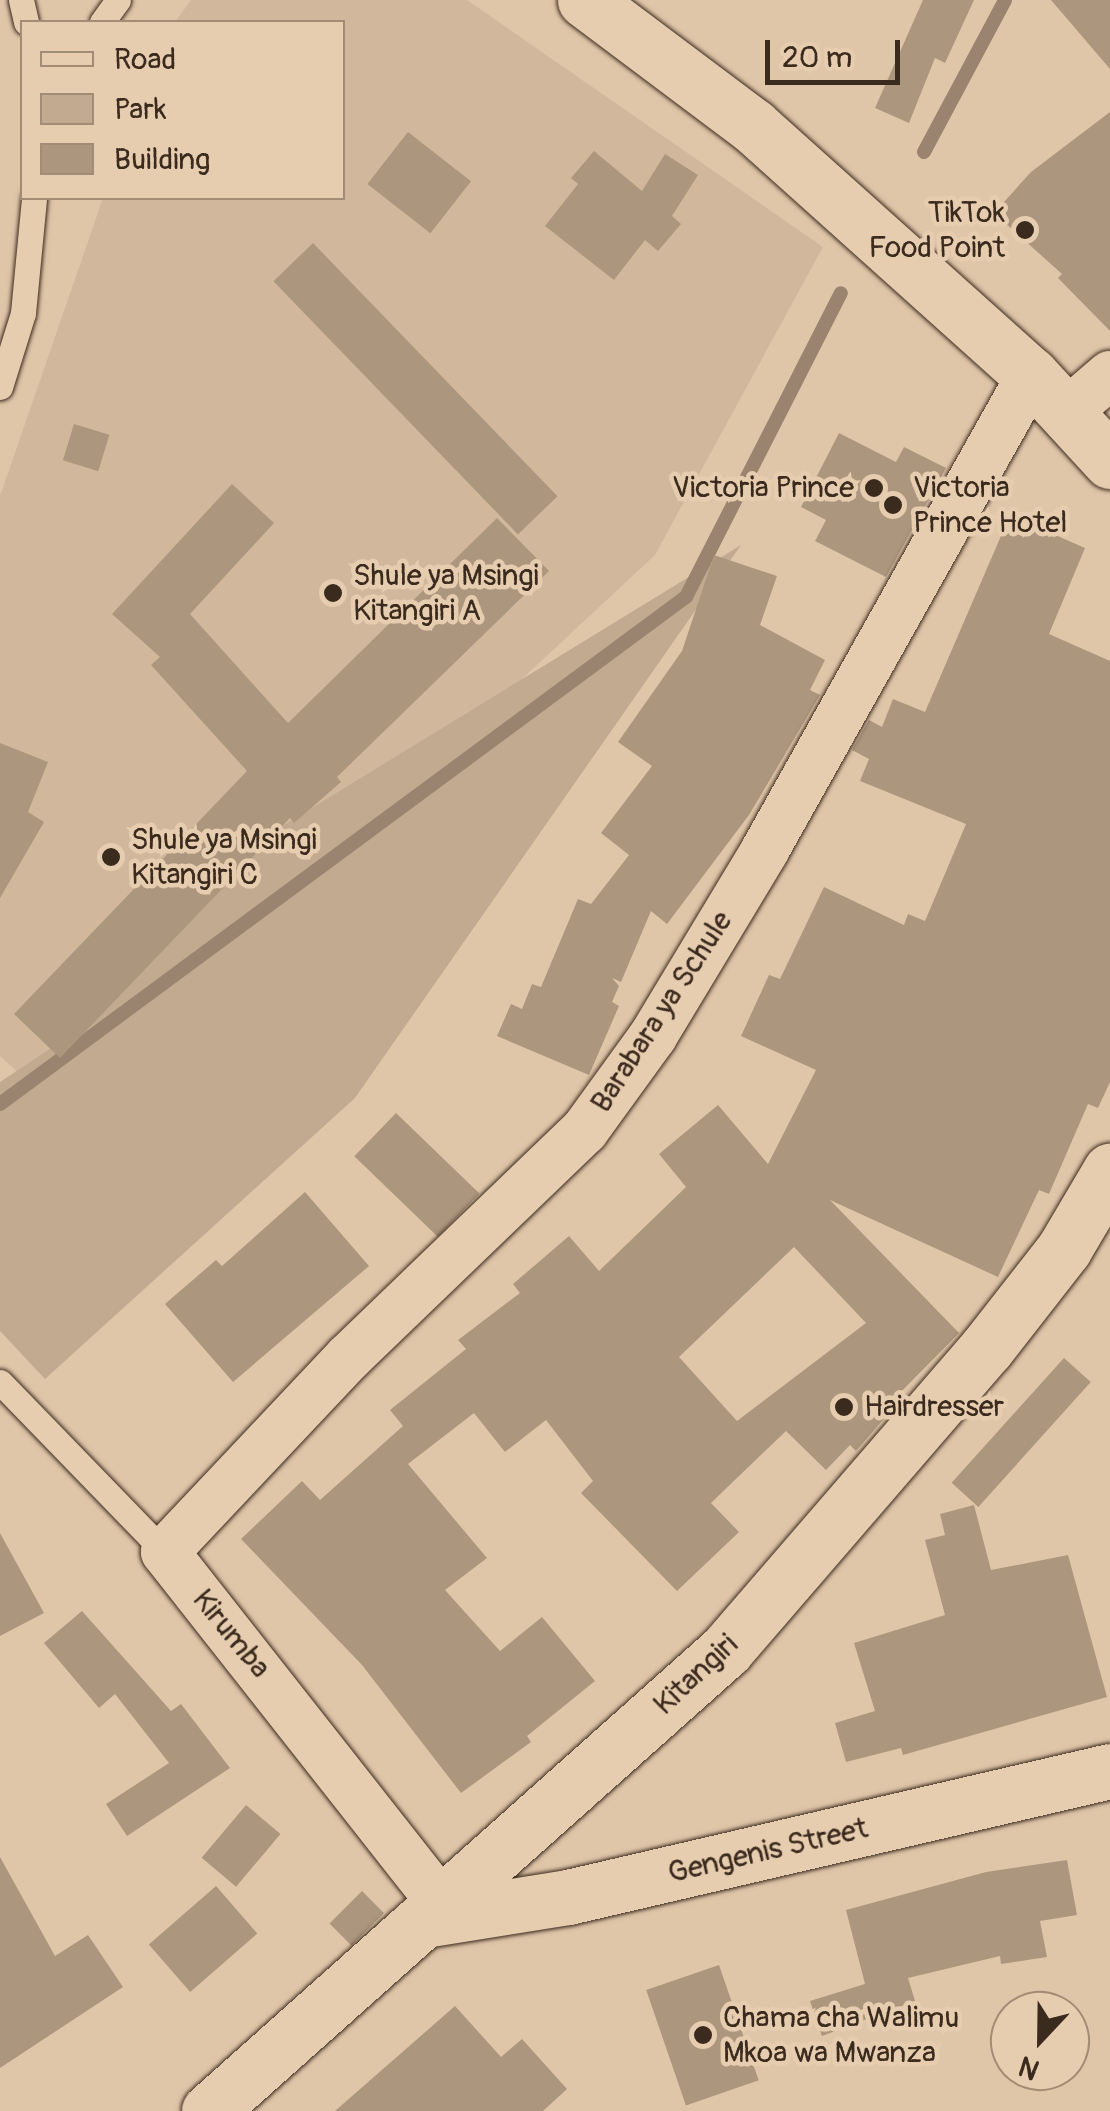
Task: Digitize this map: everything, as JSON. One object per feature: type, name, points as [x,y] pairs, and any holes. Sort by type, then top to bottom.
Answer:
[{"type":"main road","points":[[585,0],[753,126],[1049,393],[1110,461]]},
{"type":"main road","name":"Kitangiri","points":[[209,2111],[726,1650],[986,1349],[1064,1249],[1110,1171]]},
{"type":"main road","name":"Gengenis Street","points":[[433,1912],[568,1898],[1110,1771]]},
{"type":"street","name":"Barabara ya Schule","points":[[166,1552],[349,1357],[585,1130],[653,1036],[1049,393],[1110,374]]},
{"type":"street","name":"Kirumba","points":[[166,1552],[433,1912]]},
{"type":"lane","points":[[0,387],[23,313],[34,200]]},
{"type":"lane","name":"Kirumba","points":[[0,1382],[166,1552]]},
{"type":"shaded area","points":[[191,0],[467,0],[823,247],[655,555],[60,1110],[0,1056],[0,496],[102,200],[345,200],[345,20],[176,20]]},
{"type":"green space","points":[[741,545],[355,1098],[45,1379],[0,1331],[0,1082],[89,1023],[271,833]]},
{"type":"building","points":[[923,0],[974,0],[945,63],[935,58],[909,123],[875,108]]},
{"type":"building","points":[[1051,0],[1110,0],[1110,69]]},
{"type":"building","points":[[1110,112],[1110,331],[1058,278],[1062,274],[994,213],[1031,172]]},
{"type":"building","points":[[408,132],[471,181],[430,233],[367,184]]},
{"type":"building","points":[[594,151],[642,191],[665,154],[698,175],[672,216],[681,224],[658,251],[645,240],[614,280],[545,226],[578,184],[571,178]]},
{"type":"building","points":[[313,243],[558,496],[518,534],[273,281]]},
{"type":"building","points":[[74,424],[109,435],[98,471],[63,460]]},
{"type":"building","name":"Victoria Prince","points":[[839,433],[896,462],[904,447],[946,468],[886,577],[815,541],[826,520],[801,507]]},
{"type":"building","points":[[232,484],[274,523],[190,614],[288,723],[497,518],[549,571],[337,777],[341,782],[294,823],[290,818],[60,1058],[14,1014],[247,771],[151,665],[160,657],[112,614]]},
{"type":"building","points":[[1010,515],[1085,548],[1049,634],[1110,661],[1110,1082],[1098,1108],[1088,1104],[1049,1194],[1039,1190],[998,1277],[830,1200],[959,1333],[890,1403],[894,1407],[856,1451],[850,1445],[826,1470],[786,1431],[711,1503],[739,1532],[677,1591],[581,1493],[593,1481],[546,1420],[505,1452],[474,1413],[408,1464],[487,1558],[445,1590],[500,1651],[542,1617],[595,1681],[527,1736],[531,1742],[461,1793],[362,1665],[241,1539],[302,1481],[320,1500],[403,1426],[390,1410],[466,1349],[458,1340],[520,1293],[513,1284],[569,1236],[599,1271],[686,1187],[659,1154],[718,1105],[768,1164],[816,1070],[741,1036],[769,975],[780,979],[824,887],[904,925],[908,914],[925,921],[966,824],[860,781],[869,759],[852,750],[869,720],[882,727],[893,699],[925,712]],"holes":[[[794,1247],[866,1323],[737,1421],[679,1357]]]},
{"type":"building","points":[[714,555],[777,576],[760,625],[825,660],[810,690],[820,695],[749,815],[667,924],[651,911],[621,982],[612,978],[619,986],[612,1002],[619,1006],[589,1075],[497,1036],[511,1004],[522,1009],[532,984],[541,987],[578,899],[591,904],[629,855],[601,833],[652,766],[618,742],[682,651]]},
{"type":"building","points":[[0,743],[48,762],[28,812],[44,822],[0,898]]},
{"type":"building","points":[[396,1113],[479,1194],[438,1237],[354,1156]]},
{"type":"building","points":[[305,1192],[369,1266],[233,1382],[165,1304],[216,1260],[222,1266]]},
{"type":"building","points":[[1064,1358],[1091,1382],[978,1507],[952,1483]]},
{"type":"building","points":[[974,1505],[991,1570],[1068,1555],[1107,1697],[903,1755],[901,1748],[846,1762],[835,1723],[875,1711],[854,1643],[945,1615],[925,1540],[945,1535],[940,1514]]},
{"type":"building","points":[[0,1533],[44,1613],[0,1636]]},
{"type":"building","points":[[82,1611],[171,1711],[181,1704],[230,1768],[127,1836],[106,1804],[169,1763],[115,1694],[99,1708],[44,1643]]},
{"type":"building","points":[[246,1805],[280,1834],[236,1887],[202,1858]]},
{"type":"building","points":[[0,1857],[55,1956],[88,1935],[123,1987],[0,2068]]},
{"type":"building","points":[[1067,1860],[1077,1915],[1040,1921],[1047,1957],[1001,1964],[1000,1956],[908,1978],[915,2001],[822,2036],[810,2001],[865,1984],[846,1910],[986,1872]]},
{"type":"building","points":[[216,1886],[257,1934],[190,1992],[149,1944]]},
{"type":"building","points":[[362,1891],[384,1913],[351,1945],[329,1924]]},
{"type":"building","name":"Chama cha Walimu Mkoa wa Mwanza","points":[[719,1965],[759,2080],[686,2105],[646,1990]]},
{"type":"building","points":[[455,2006],[501,2057],[522,2039],[567,2089],[543,2111],[335,2111]]},
{"type":"waterway","points":[[924,152],[1005,0]]},
{"type":"waterway","points":[[0,1104],[686,597],[841,293]]},
{"type":"place","name":"TikTok Food Point","points":[[1025,230]]},
{"type":"place","name":"Victoria Prince","points":[[874,488]]},
{"type":"place","name":"Victoria Prince Hotel","points":[[893,505]]},
{"type":"place","name":"Shule ya Msingi Kitangiri A","points":[[333,593]]},
{"type":"place","name":"Shule ya Msingi Kitangiri C","points":[[111,857]]},
{"type":"place","name":"Hairdresser","points":[[844,1407]]},
{"type":"place","name":"Chama cha Walimu Mkoa wa Mwanza","points":[[703,2035]]}]
